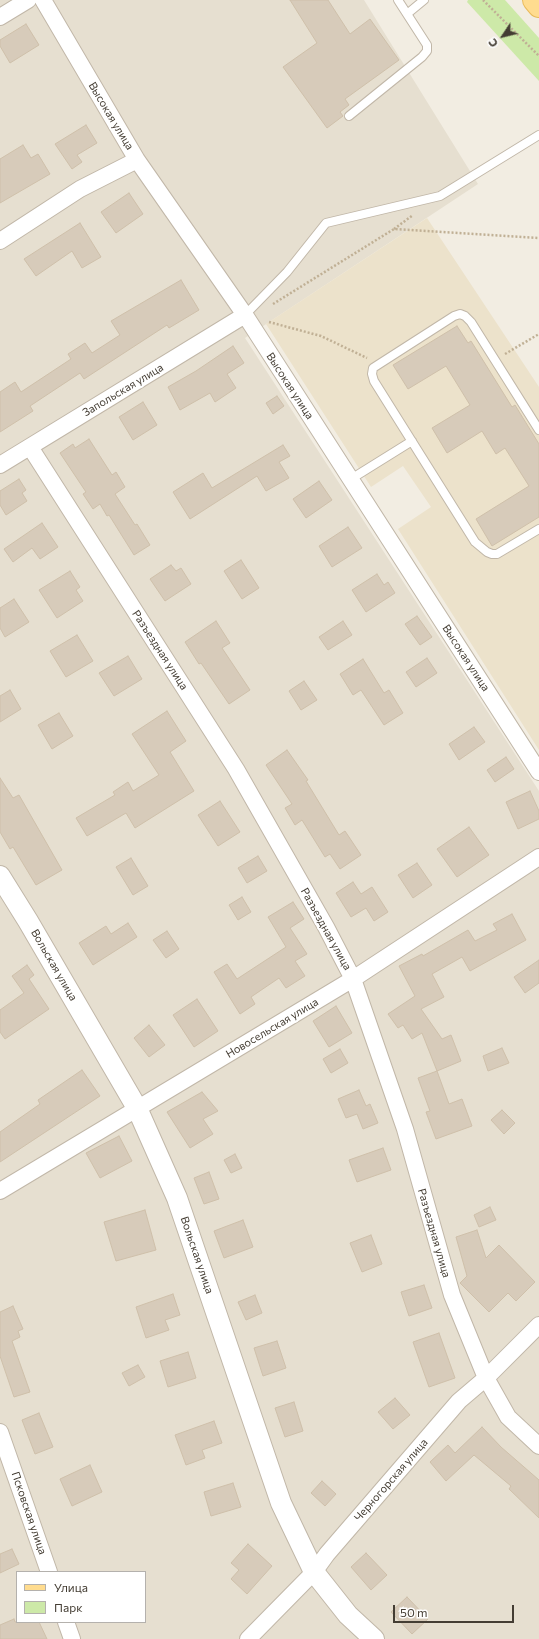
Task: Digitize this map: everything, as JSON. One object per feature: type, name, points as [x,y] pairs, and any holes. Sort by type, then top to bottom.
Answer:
[{"type":"main road","points":[[534,0],[539,6]]},
{"type":"street","points":[[0,17],[28,0]]},
{"type":"street","name":"Высокая улица","points":[[43,0],[137,160],[245,315],[539,772]]},
{"type":"street","points":[[0,241],[80,189],[137,160]]},
{"type":"street","name":"Запольская улица","points":[[0,465],[245,315]]},
{"type":"street","name":"Разъездная улица","points":[[30,447],[236,769],[326,927],[353,979],[405,1129],[452,1295],[486,1378],[508,1417],[539,1446]]},
{"type":"street","name":"Новосельская улица","points":[[0,1191],[353,979],[539,857]]},
{"type":"street","name":"Вольская улица","points":[[0,876],[28,921],[137,1108],[177,1198],[281,1503],[314,1572],[348,1615],[374,1639]]},
{"type":"street","name":"Черногорская улица","points":[[248,1639],[314,1572],[327,1554],[458,1401],[486,1378],[539,1326]]},
{"type":"street","name":"Псковская улица","points":[[0,1432],[49,1571]]},
{"type":"street","points":[[66,1623],[72,1639]]},
{"type":"lane","points":[[348,116],[427,51],[427,45],[424,38],[398,0]]},
{"type":"lane","points":[[407,14],[424,0]]},
{"type":"lane","points":[[245,315],[287,272],[326,223],[440,196],[539,135]]},
{"type":"lane","points":[[539,430],[471,322],[465,316],[460,314],[454,316],[374,368],[372,374],[374,381],[475,542],[487,552],[492,554],[502,552],[539,528]]},
{"type":"lane","points":[[351,479],[412,441]]},
{"type":"path","points":[[483,0],[539,56]]},
{"type":"path","points":[[245,315],[276,304],[394,229],[539,238]]},
{"type":"path","points":[[245,315],[321,336],[378,364]]},
{"type":"path","points":[[495,359],[539,334]]},
{"type":"shaded area","points":[[0,0],[364,0],[478,184],[245,338],[539,791],[539,1639],[0,1639]]},
{"type":"shaded area","points":[[427,218],[539,387],[539,750],[398,529],[431,507],[403,466],[371,487],[266,324]]},
{"type":"green space","points":[[468,0],[505,0],[539,38],[539,81],[467,2]]},
{"type":"building","points":[[290,0],[328,0],[350,34],[370,19],[399,60],[345,99],[349,105],[340,112],[343,116],[327,128],[283,67],[317,43]]},
{"type":"building","points":[[26,24],[39,45],[10,63],[0,46],[0,40]]},
{"type":"building","points":[[86,125],[97,143],[77,155],[82,162],[72,169],[55,144]]},
{"type":"building","points":[[23,145],[31,158],[38,154],[50,174],[0,203],[0,159]]},
{"type":"building","points":[[129,193],[143,214],[116,233],[101,212]]},
{"type":"building","points":[[80,223],[101,257],[82,268],[72,251],[36,276],[24,259]]},
{"type":"building","points":[[181,280],[199,310],[169,328],[167,325],[84,379],[80,373],[30,406],[33,411],[0,432],[0,392],[15,382],[21,392],[71,359],[68,354],[85,343],[92,353],[120,335],[111,321]]},
{"type":"building","points":[[457,326],[468,343],[471,341],[512,407],[515,405],[539,444],[539,517],[492,546],[476,519],[529,486],[505,448],[496,454],[482,431],[447,453],[432,428],[470,405],[446,366],[408,389],[393,365]]},
{"type":"building","points":[[233,346],[244,363],[227,374],[236,388],[215,402],[210,393],[180,410],[168,387],[196,371]]},
{"type":"building","points":[[277,396],[284,406],[273,414],[266,403]]},
{"type":"building","points":[[143,402],[157,425],[133,440],[119,417]]},
{"type":"building","points":[[89,439],[112,475],[116,472],[125,487],[115,494],[150,545],[134,555],[109,515],[107,516],[100,504],[93,509],[83,494],[86,492],[60,453],[73,444],[75,448]]},
{"type":"building","points":[[283,445],[290,456],[279,462],[289,478],[266,491],[257,476],[190,519],[173,492],[203,473],[212,488]]},
{"type":"building","points":[[19,479],[26,490],[22,493],[27,501],[6,515],[0,505],[0,491]]},
{"type":"building","points":[[319,481],[332,500],[306,518],[293,499]]},
{"type":"building","points":[[42,523],[58,547],[40,559],[32,548],[13,562],[4,549]]},
{"type":"building","points":[[348,527],[362,548],[332,567],[319,546]]},
{"type":"building","points":[[241,560],[259,588],[242,599],[224,571]]},
{"type":"building","points":[[171,565],[176,571],[181,568],[191,584],[165,601],[150,579]]},
{"type":"building","points":[[70,571],[80,587],[76,590],[83,601],[57,618],[39,590]]},
{"type":"building","points":[[377,574],[384,585],[388,582],[395,593],[366,612],[352,590]]},
{"type":"building","points":[[14,599],[29,622],[5,637],[0,628],[0,608]]},
{"type":"building","points":[[417,616],[432,637],[420,645],[405,624]]},
{"type":"building","points":[[216,621],[230,643],[222,648],[250,690],[229,704],[201,663],[199,664],[185,642]]},
{"type":"building","points":[[343,621],[352,635],[328,650],[319,637]]},
{"type":"building","points":[[77,635],[93,661],[66,677],[50,651]]},
{"type":"building","points":[[128,656],[142,679],[114,696],[99,673]]},
{"type":"building","points":[[427,658],[437,673],[416,687],[406,672]]},
{"type":"building","points":[[363,659],[384,693],[389,690],[403,713],[384,725],[361,690],[353,695],[340,674]]},
{"type":"building","points":[[304,681],[317,700],[301,710],[289,691]]},
{"type":"building","points":[[10,690],[21,709],[0,722],[0,696]]},
{"type":"building","points":[[167,711],[186,741],[170,752],[194,791],[135,828],[126,813],[87,836],[76,818],[115,795],[113,792],[128,782],[133,791],[159,775],[132,734]]},
{"type":"building","points":[[59,713],[73,736],[52,749],[38,725]]},
{"type":"building","points":[[474,727],[485,742],[459,760],[449,744]]},
{"type":"building","points":[[287,750],[308,780],[306,781],[339,835],[345,831],[361,855],[340,869],[330,854],[325,857],[302,820],[295,825],[285,808],[292,804],[266,765]]},
{"type":"building","points":[[506,757],[514,769],[495,782],[487,770]]},
{"type":"building","points":[[0,778],[13,798],[19,795],[62,870],[36,885],[13,847],[10,849],[0,832]]},
{"type":"building","points":[[530,791],[539,811],[539,819],[518,829],[506,802]]},
{"type":"building","points":[[220,801],[240,832],[218,846],[198,815]]},
{"type":"building","points":[[469,827],[489,855],[457,877],[437,849]]},
{"type":"building","points":[[258,856],[267,871],[247,883],[238,868]]},
{"type":"building","points":[[131,858],[148,886],[133,895],[116,867]]},
{"type":"building","points":[[417,863],[432,885],[413,898],[398,875]]},
{"type":"building","points":[[353,882],[361,894],[372,887],[388,912],[374,921],[366,908],[351,917],[336,893]]},
{"type":"building","points":[[242,897],[251,912],[238,920],[229,905]]},
{"type":"building","points":[[293,902],[304,919],[290,928],[307,954],[295,961],[305,976],[286,988],[279,978],[251,997],[255,1004],[240,1014],[214,972],[227,964],[237,979],[286,947],[268,917]]},
{"type":"building","points":[[512,914],[526,940],[470,971],[462,957],[432,974],[444,997],[421,1009],[442,1039],[451,1035],[461,1061],[437,1071],[422,1033],[412,1039],[403,1025],[398,1028],[388,1014],[415,996],[399,966],[422,954],[423,956],[468,930],[475,941],[497,930],[493,924]]},
{"type":"building","points":[[128,923],[137,937],[93,965],[79,943],[106,926],[111,934]]},
{"type":"building","points":[[167,931],[179,949],[166,958],[153,940]]},
{"type":"building","points":[[539,960],[539,983],[525,993],[514,977]]},
{"type":"building","points":[[27,965],[34,975],[29,979],[49,1009],[5,1039],[0,1032],[0,1010],[24,993],[12,976]]},
{"type":"building","points":[[197,999],[218,1031],[194,1047],[173,1015]]},
{"type":"building","points":[[336,1006],[352,1033],[329,1047],[313,1021]]},
{"type":"building","points":[[149,1025],[165,1045],[149,1057],[134,1038]]},
{"type":"building","points":[[502,1048],[509,1063],[488,1071],[483,1056]]},
{"type":"building","points":[[340,1049],[348,1063],[331,1073],[323,1059]]},
{"type":"building","points":[[82,1070],[100,1096],[0,1162],[0,1132],[40,1104],[38,1100]]},
{"type":"building","points":[[437,1071],[449,1104],[462,1099],[472,1126],[436,1139],[426,1112],[430,1111],[418,1078]]},
{"type":"building","points":[[359,1090],[366,1106],[370,1104],[378,1123],[363,1129],[357,1114],[346,1118],[338,1099]]},
{"type":"building","points":[[202,1092],[218,1111],[203,1119],[213,1134],[190,1148],[167,1112]]},
{"type":"building","points":[[502,1110],[515,1123],[504,1134],[491,1120]]},
{"type":"building","points":[[119,1136],[132,1161],[100,1178],[86,1153]]},
{"type":"building","points":[[383,1148],[391,1170],[357,1182],[349,1160]]},
{"type":"building","points":[[235,1154],[242,1168],[231,1173],[224,1160]]},
{"type":"building","points":[[209,1172],[219,1199],[204,1204],[194,1178]]},
{"type":"building","points":[[490,1207],[496,1220],[479,1227],[474,1215]]},
{"type":"building","points":[[145,1210],[156,1250],[116,1261],[104,1222]]},
{"type":"building","points":[[243,1220],[253,1247],[224,1258],[214,1231]]},
{"type":"building","points":[[477,1230],[486,1258],[499,1245],[535,1282],[516,1301],[508,1293],[489,1312],[460,1283],[467,1276],[456,1237]]},
{"type":"building","points":[[371,1235],[382,1264],[362,1272],[350,1243]]},
{"type":"building","points":[[424,1285],[432,1308],[409,1316],[401,1292]]},
{"type":"building","points":[[173,1294],[180,1315],[165,1320],[169,1330],[146,1338],[136,1307]]},
{"type":"building","points":[[255,1295],[262,1313],[246,1320],[238,1302]]},
{"type":"building","points":[[13,1306],[23,1329],[18,1331],[20,1337],[12,1341],[30,1392],[14,1397],[0,1356],[0,1312]]},
{"type":"building","points":[[439,1333],[455,1378],[429,1387],[413,1342]]},
{"type":"building","points":[[277,1341],[286,1368],[263,1376],[254,1348]]},
{"type":"building","points":[[188,1352],[196,1378],[168,1387],[160,1361]]},
{"type":"building","points":[[138,1365],[145,1377],[129,1386],[122,1373]]},
{"type":"building","points":[[395,1398],[410,1415],[393,1429],[378,1412]]},
{"type":"building","points":[[294,1402],[303,1431],[285,1437],[275,1408]]},
{"type":"building","points":[[39,1413],[53,1447],[35,1454],[22,1420]]},
{"type":"building","points":[[214,1421],[222,1443],[202,1450],[205,1458],[186,1465],[175,1435]]},
{"type":"building","points":[[482,1427],[501,1447],[539,1480],[539,1518],[509,1489],[511,1486],[474,1455],[446,1481],[430,1462],[448,1445],[455,1453]]},
{"type":"building","points":[[90,1465],[102,1492],[72,1506],[60,1479]]},
{"type":"building","points":[[322,1481],[336,1494],[325,1506],[311,1493]]},
{"type":"building","points":[[233,1483],[241,1507],[211,1516],[204,1492]]},
{"type":"building","points":[[248,1544],[272,1566],[247,1594],[231,1579],[239,1570],[231,1563]]},
{"type":"building","points":[[12,1549],[19,1564],[0,1573],[0,1554]]},
{"type":"building","points":[[366,1553],[387,1575],[371,1590],[351,1567]]},
{"type":"building","points":[[407,1597],[428,1619],[412,1634],[391,1612]]},
{"type":"building","points":[[14,1619],[16,1623],[39,1623],[47,1639],[0,1639],[0,1625]]}]
